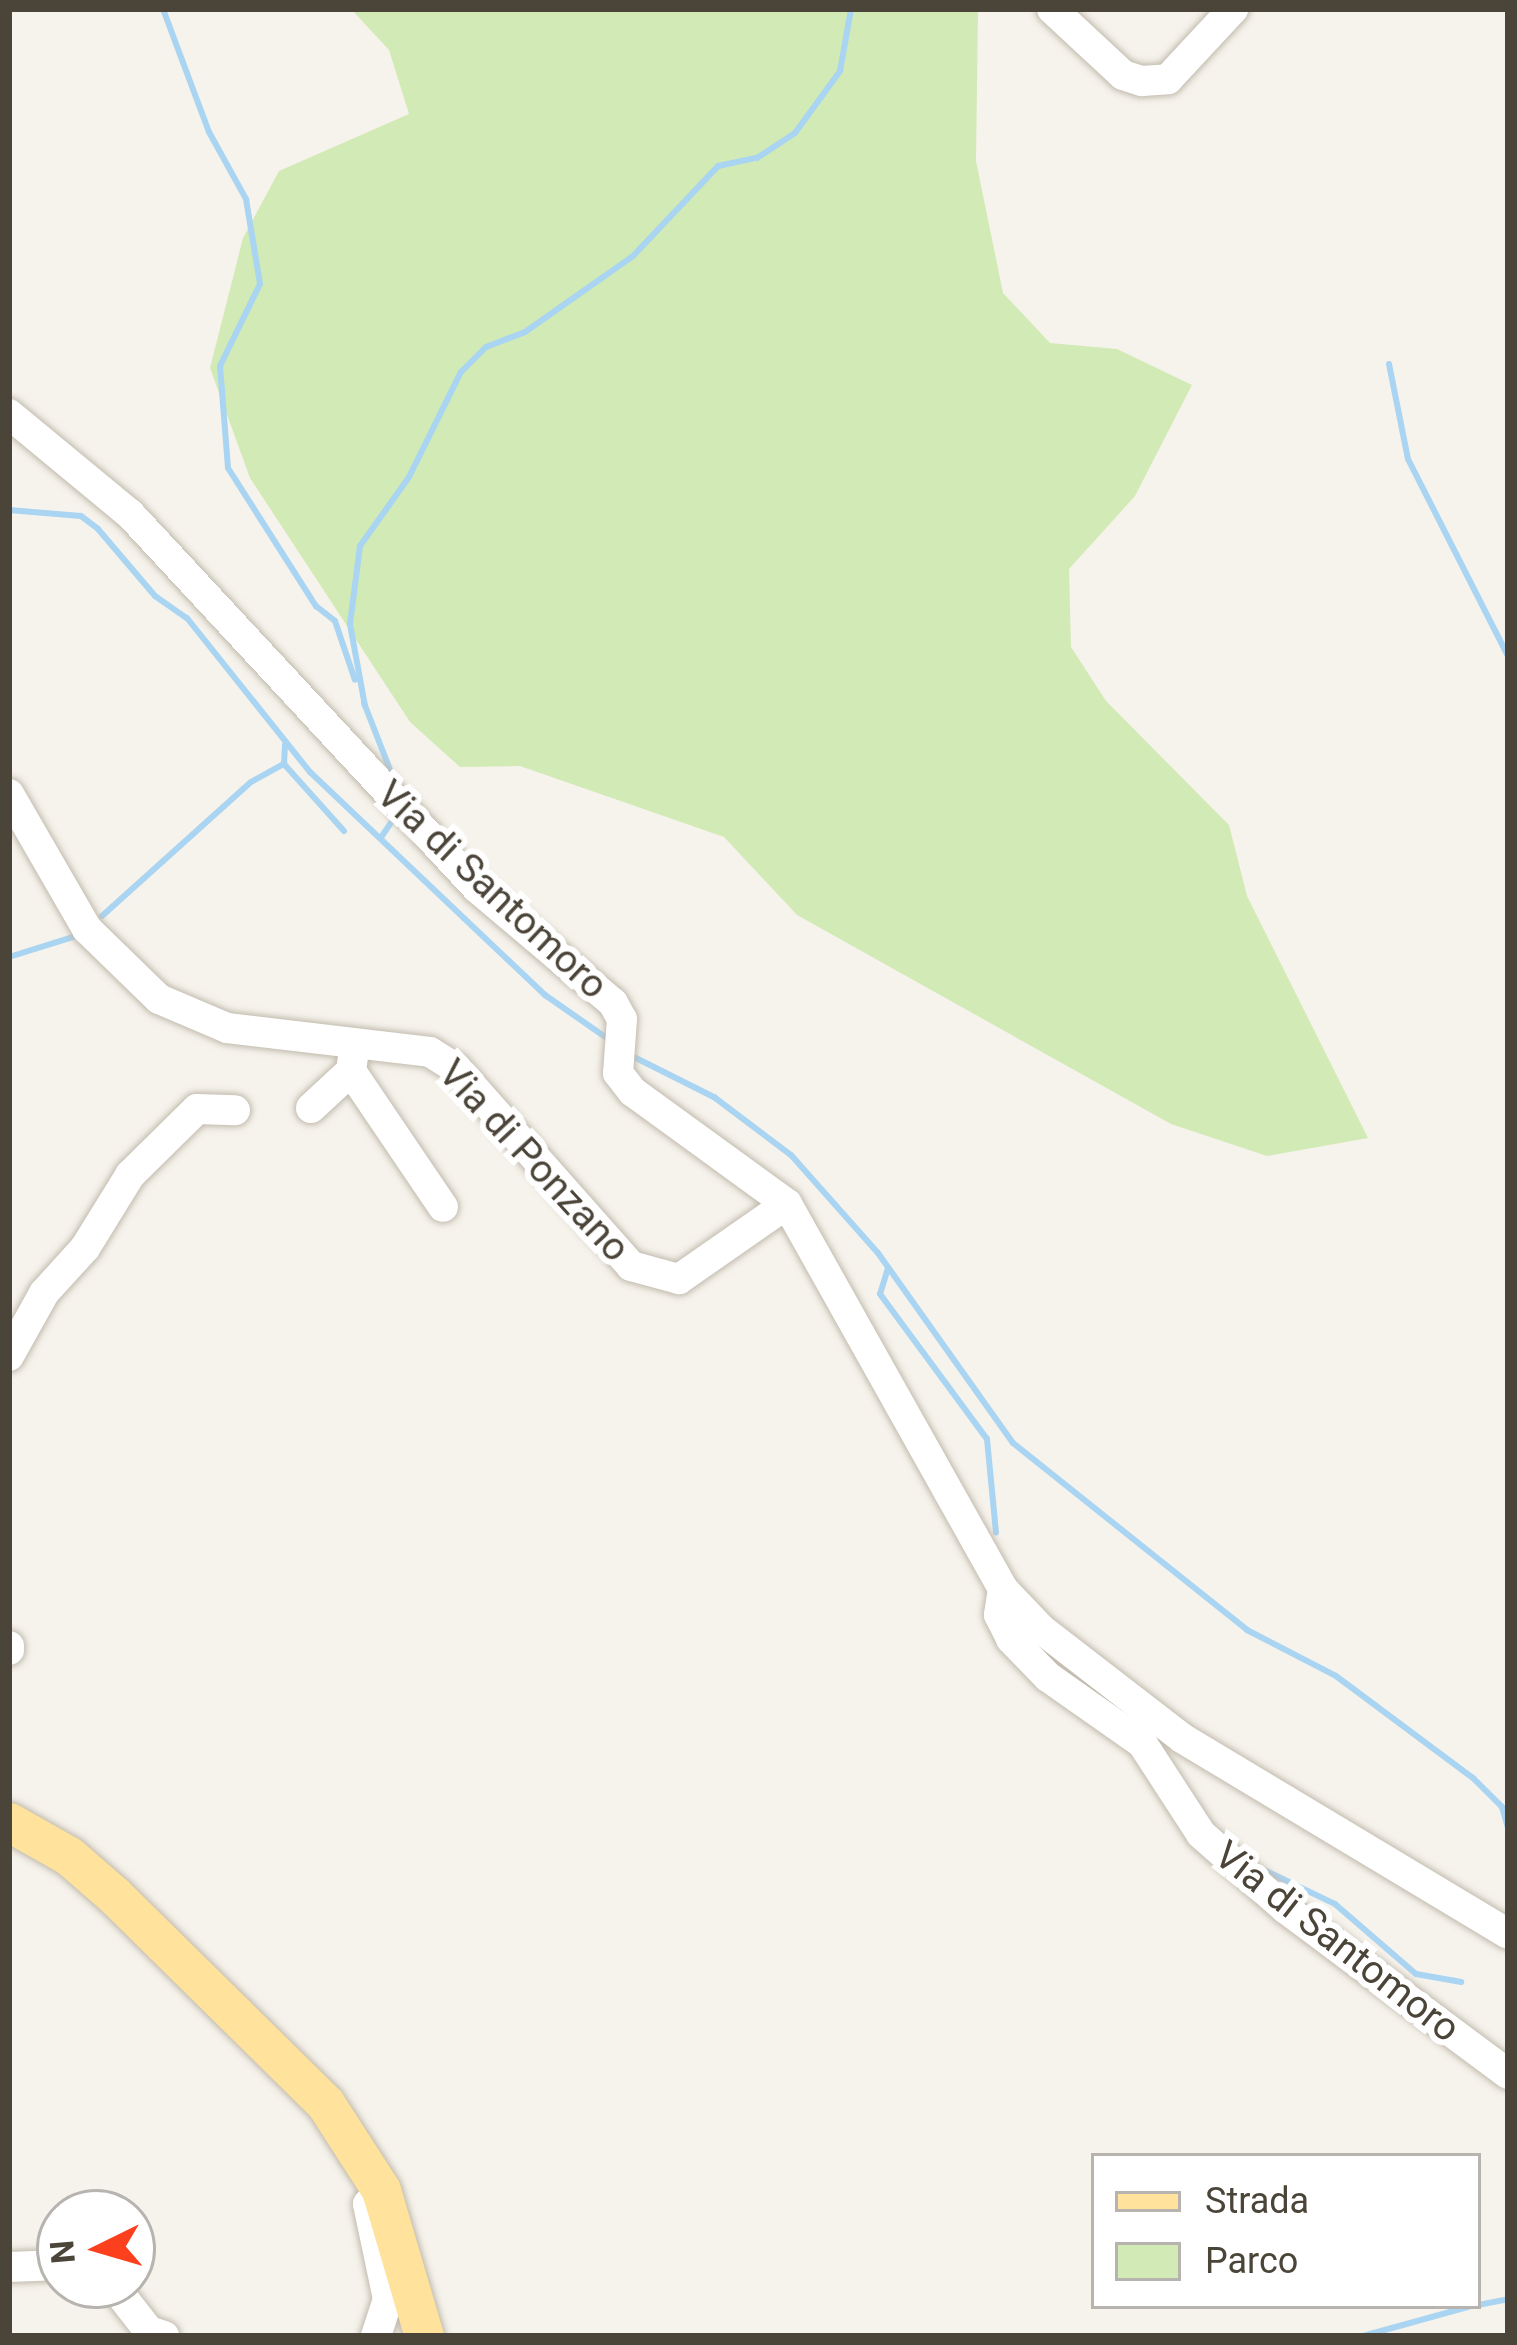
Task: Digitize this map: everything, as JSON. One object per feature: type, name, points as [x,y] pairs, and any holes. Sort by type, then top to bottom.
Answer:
[{"type":"main road","points":[[9,1822],[69,1856],[115,1896],[325,2103],[381,2190],[424,2336]]},
{"type":"street","points":[[1052,9],[1123,75],[1142,80],[1168,79],[1233,9]]},
{"type":"street","name":"Via di Santomoro","points":[[9,414],[130,514],[465,876],[613,1003],[622,1025],[617,1061],[633,1092],[788,1204],[1003,1589],[1041,1629],[1182,1738],[1508,1934]]},
{"type":"street","name":"Via di Ponzano","points":[[9,794],[87,928],[159,999],[227,1028],[353,1058],[430,1052],[456,1068],[571,1190],[602,1242],[651,1275],[679,1280],[788,1204]]},
{"type":"street","points":[[311,1108],[353,1058],[442,1207]]},
{"type":"street","points":[[9,1357],[44,1293],[86,1248],[130,1175],[197,1109],[235,1109]]},
{"type":"street","name":"Via di Santomoro","points":[[1003,1589],[999,1615],[1011,1639],[1048,1677],[1142,1743],[1201,1834],[1286,1909],[1508,2074]]},
{"type":"street","points":[[376,2336],[388,2299],[368,2204],[381,2190]]},
{"type":"street","points":[[132,2309],[149,2331],[164,2336]]},
{"type":"green space","points":[[351,9],[978,9],[976,161],[1003,293],[1050,343],[1117,349],[1192,385],[1135,496],[1069,569],[1071,647],[1106,701],[1229,825],[1247,896],[1368,1138],[1267,1156],[1171,1124],[797,915],[724,837],[520,766],[460,767],[410,722],[250,478],[210,368],[243,238],[279,171],[409,114],[389,50]]},
{"type":"waterway","points":[[163,9],[209,132],[246,199],[260,284],[220,366],[228,468],[316,606],[335,621],[355,680]]},
{"type":"waterway","points":[[365,706],[350,624],[360,546],[409,477],[461,372],[486,347],[525,332],[633,256],[718,166],[757,158],[795,133],[840,71],[851,9]]},
{"type":"waterway","points":[[1389,364],[1408,459],[1508,656]]},
{"type":"waterway","points":[[9,510],[81,516],[98,529],[155,596],[187,618],[310,772],[545,995],[611,1041]]},
{"type":"waterway","points":[[364,703],[394,780]]},
{"type":"waterway","points":[[285,745],[284,764],[344,831]]},
{"type":"waterway","points":[[102,916],[251,782],[284,764]]},
{"type":"waterway","points":[[382,836],[397,814]]},
{"type":"waterway","points":[[9,957],[76,936]]},
{"type":"waterway","points":[[632,1056],[714,1097],[791,1155],[878,1253],[1013,1443],[1247,1630],[1336,1676],[1473,1778],[1502,1807],[1508,1828]]},
{"type":"waterway","points":[[888,1268],[880,1294],[987,1439],[996,1533]]},
{"type":"waterway","points":[[1264,1870],[1335,1904],[1416,1974],[1461,1982]]},
{"type":"waterway","points":[[1481,2304],[1508,2299]]},
{"type":"waterway","points":[[1363,2336],[1460,2309]]}]
